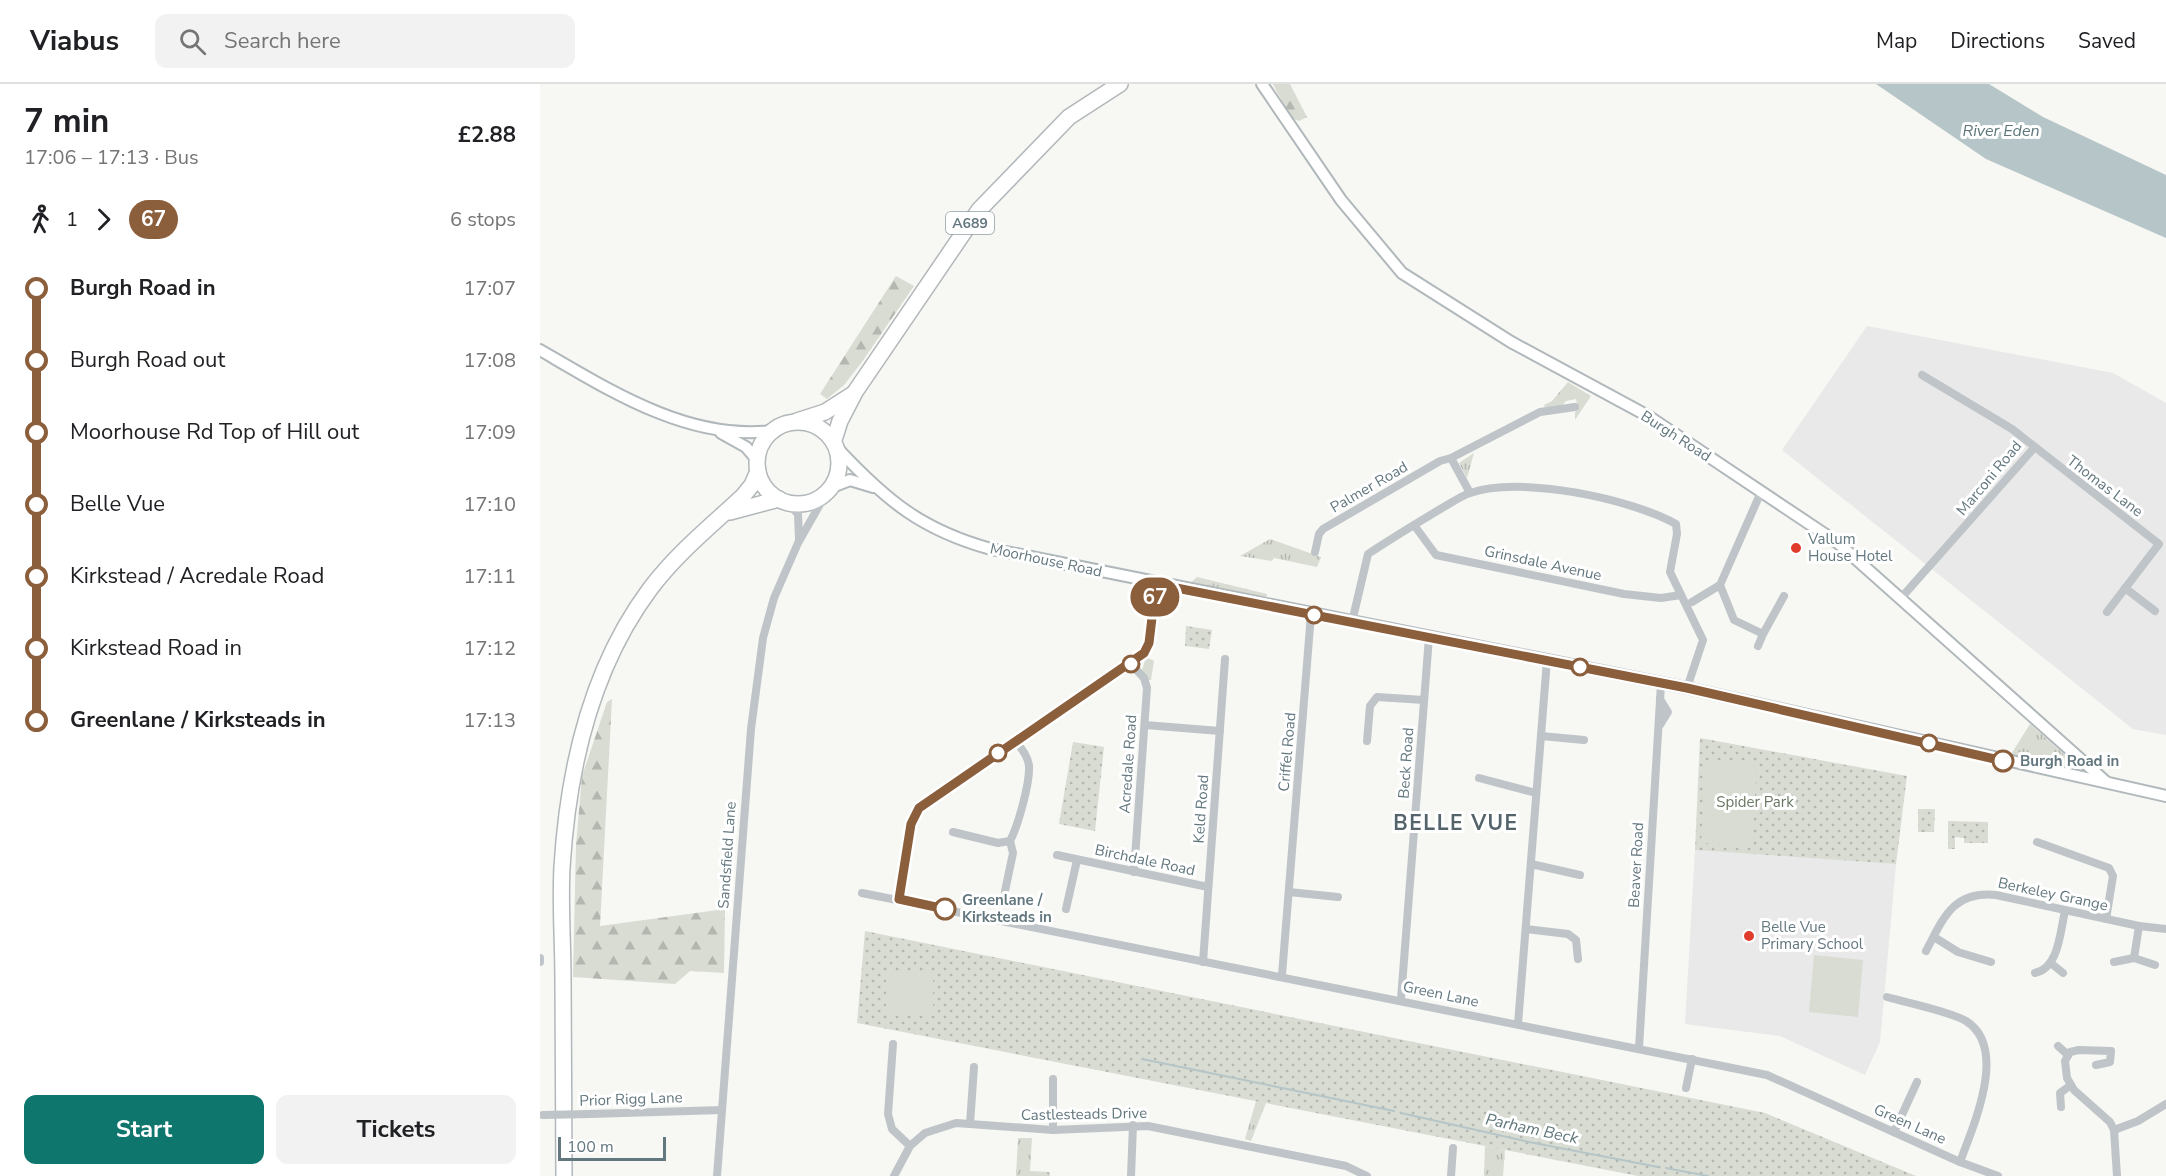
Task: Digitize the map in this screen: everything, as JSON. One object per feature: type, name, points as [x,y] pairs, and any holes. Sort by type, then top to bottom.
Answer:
[{"type":"highway","name":"A689","points":[[829,490],[839,466],[836,445],[840,422],[855,392],[979,210],[1069,117],[1120,84]]},
{"type":"highway","name":"A689","points":[[772,431],[825,412],[855,392]]},
{"type":"highway","points":[[797,421],[819,427],[836,445]]},
{"type":"highway","points":[[564,1176],[562,868],[574,772],[588,715],[599,679],[612,652],[649,591],[674,558],[752,485],[758,466],[760,446],[772,431]]},
{"type":"highway","points":[[758,466],[767,490],[783,501]]},
{"type":"highway","points":[[723,514],[783,501],[813,501],[829,490]]},
{"type":"main road","name":"Burgh Road","points":[[1262,84],[1341,200],[1402,273],[1511,342],[1648,416],[1838,543],[2084,765],[2107,783]]},
{"type":"main road","points":[[540,350],[625,399],[713,429],[746,447],[758,466]]},
{"type":"main road","points":[[713,429],[741,433],[772,431]]},
{"type":"main road","name":"Moorhouse Road","points":[[836,445],[879,489],[907,513],[934,530],[957,540],[1156,584],[1687,688],[2166,796]]},
{"type":"main road","name":"Moorhouse Road","points":[[829,490],[850,480],[879,489]]},
{"type":"main road","points":[[2076,777],[2084,765]]},
{"type":"street","name":"Marconi Road","points":[[1901,598],[2034,448],[2012,429],[1922,375]]},
{"type":"street","name":"Palmer Road","points":[[1315,552],[1318,534],[1323,529],[1440,461],[1451,458],[1540,411],[1575,407]]},
{"type":"street","name":"Thomas Lane","points":[[2034,448],[2162,547],[2107,612]]},
{"type":"street","points":[[1451,458],[1470,493]]},
{"type":"street","points":[[1352,622],[1368,554],[1470,493],[1497,488],[1553,489],[1624,503],[1660,515],[1676,524],[1677,534],[1670,572],[1703,640],[1687,688]]},
{"type":"street","name":"Sandsfield Lane","points":[[717,1176],[751,729],[763,638],[774,598],[798,543],[829,490]]},
{"type":"street","points":[[1692,602],[1720,585],[1761,492]]},
{"type":"street","points":[[783,501],[798,514],[800,522],[798,543]]},
{"type":"street","name":"Grinsdale Avenue","points":[[1414,525],[1436,555],[1624,594],[1661,598],[1681,595]]},
{"type":"street","points":[[899,899],[911,824],[919,808],[1144,653],[1149,643],[1156,584]]},
{"type":"street","points":[[1720,585],[1734,620],[1762,634]]},
{"type":"street","points":[[2125,588],[2155,611]]},
{"type":"street","points":[[1758,646],[1762,634],[1784,596]]},
{"type":"street","name":"Criffel Road","points":[[1282,975],[1311,614]]},
{"type":"street","name":"Beck Road","points":[[1401,999],[1429,637]]},
{"type":"street","name":"Keld Road","points":[[1203,962],[1225,659]]},
{"type":"street","points":[[1518,1024],[1547,660]]},
{"type":"street","name":"Acredale Road","points":[[1131,664],[1144,678],[1147,688],[1134,872]]},
{"type":"street","name":"Beaver Road","points":[[1639,1048],[1658,727],[1668,712],[1660,699],[1661,684]]},
{"type":"street","points":[[1367,741],[1370,706],[1377,697],[1424,700]]},
{"type":"street","points":[[1145,725],[1220,731]]},
{"type":"street","points":[[1541,736],[1584,740]]},
{"type":"street","points":[[1005,891],[1013,853],[1010,841],[1018,826],[1029,766],[1026,755],[1015,740]]},
{"type":"street","points":[[1479,778],[1536,793]]},
{"type":"street","points":[[952,832],[998,843],[1010,841]]},
{"type":"street","points":[[2037,842],[2109,868],[2113,876],[2106,919]]},
{"type":"street","name":"Birchdale Road","points":[[1057,855],[1208,887]]},
{"type":"street","name":"Birchdale Road","points":[[1066,909],[1077,860]]},
{"type":"street","points":[[1531,864],[1580,875]]},
{"type":"street","points":[[1289,892],[1338,897]]},
{"type":"street","name":"Green Lane","points":[[862,893],[1203,962],[1282,975],[1767,1075],[1960,1162],[1998,1176]]},
{"type":"street","name":"Berkeley Grange","points":[[1926,951],[1948,910],[1974,895],[1996,895],[2139,926],[2166,929]]},
{"type":"street","points":[[2035,973],[2042,972],[2052,964],[2065,911]]},
{"type":"street","points":[[2134,958],[2139,926]]},
{"type":"street","points":[[1526,929],[1568,934],[1576,940],[1578,959]]},
{"type":"street","points":[[1934,937],[1958,952],[1991,962]]},
{"type":"street","points":[[2114,962],[2134,958],[2155,965]]},
{"type":"street","points":[[1977,970],[1980,960]]},
{"type":"street","points":[[2052,964],[2063,972]]},
{"type":"street","points":[[1887,997],[1964,1020],[1979,1031],[1984,1048],[1986,1092],[1960,1162]]},
{"type":"street","points":[[893,1044],[888,1114],[892,1129],[910,1146]]},
{"type":"street","points":[[2058,1046],[2068,1055]]},
{"type":"street","points":[[2096,1065],[2110,1062],[2111,1051],[2079,1050],[2068,1055],[2065,1061],[2071,1085],[2109,1122],[2114,1130],[2117,1176]]},
{"type":"street","points":[[1686,1088],[1692,1059]]},
{"type":"street","points":[[970,1124],[974,1067]]},
{"type":"street","points":[[1053,1079],[1053,1130]]},
{"type":"street","points":[[1894,1132],[1917,1082]]},
{"type":"street","points":[[2061,1107],[2060,1093],[2071,1085]]},
{"type":"street","points":[[2114,1130],[2139,1121],[2166,1104]]},
{"type":"street","name":"Prior Rigg Lane","points":[[542,1115],[722,1110]]},
{"type":"street","name":"Castlesteads Drive","points":[[894,1176],[910,1146],[925,1133],[942,1126],[970,1124],[1053,1130],[1133,1125],[1172,1130],[1346,1166],[1367,1176]]},
{"type":"street","points":[[1131,1176],[1133,1125]]},
{"type":"street","points":[[1451,1176],[1453,1148]]},
{"type":"shaded area","points":[[1867,326],[2113,373],[2166,403],[2166,735],[2133,729],[1782,450]]},
{"type":"shaded area","name":"Belle Vue Primary School","points":[[1695,850],[1896,864],[1880,1042],[1865,1075],[1780,1036],[1685,1024]]},
{"type":"green space","points":[[1273,84],[1290,84],[1307,117],[1299,121],[1291,118]]},
{"type":"green space","points":[[896,276],[914,286],[862,362],[844,385],[827,399],[820,394]]},
{"type":"green space","points":[[1568,382],[1591,396],[1575,420],[1575,412],[1578,410],[1576,399],[1566,401],[1562,406],[1545,408],[1544,405],[1552,401]]},
{"type":"green space","points":[[1474,453],[1467,478],[1459,463]]},
{"type":"green space","points":[[1270,539],[1321,557],[1317,567],[1274,558],[1272,561],[1240,556]]},
{"type":"green space","points":[[1197,577],[1267,594],[1267,596],[1261,599],[1188,585]]},
{"type":"green space","points":[[1186,626],[1212,630],[1209,649],[1185,646]]},
{"type":"green space","points":[[1146,657],[1154,661],[1151,680],[1148,680],[1142,670]]},
{"type":"green space","points":[[612,699],[600,926],[725,909],[724,973],[690,971],[675,984],[573,977],[576,845],[582,776],[607,702]]},
{"type":"green space","points":[[2030,724],[2076,765],[2077,772],[2010,756]]},
{"type":"green space","name":"Spider Park","points":[[1700,738],[1907,776],[1896,864],[1695,850]]},
{"type":"green space","points":[[1073,742],[1104,747],[1095,831],[1059,824]]},
{"type":"green space","points":[[1706,760],[1757,763],[1752,846],[1701,843]]},
{"type":"green space","points":[[1918,809],[1935,809],[1934,832],[1918,832]]},
{"type":"green space","points":[[1948,821],[1988,822],[1988,843],[1964,843],[1964,838],[1955,837],[1955,849],[1948,849]]},
{"type":"green space","points":[[865,931],[1765,1113],[1916,1176],[1638,1176],[857,1023]]},
{"type":"green space","points":[[1814,955],[1863,960],[1858,1017],[1809,1012]]},
{"type":"green space","points":[[886,972],[933,973],[933,1014],[886,1013]]},
{"type":"green space","points":[[1256,1101],[1266,1103],[1251,1141],[1245,1139]]},
{"type":"green space","points":[[1018,1138],[1032,1138],[1030,1171],[1050,1172],[1050,1176],[1016,1176]]},
{"type":"green space","points":[[1485,1146],[1505,1150],[1503,1176],[1484,1176]]},
{"type":"water","name":"River Eden","points":[[1876,84],[1989,84],[2043,117],[2166,175],[2166,238],[1986,159]]},
{"type":"waterway","name":"Parham Beck","points":[[1142,1059],[1394,1111]]},
{"type":"waterway","name":"Parham Beck","points":[[1401,1113],[1529,1142],[1658,1167]]},
{"type":"waterway","name":"Parham Beck","points":[[1666,1168],[1708,1176]]},
{"type":"bus line","name":"67","points":[[945,909],[899,899],[911,824],[919,808],[1144,653],[1149,643],[1156,584],[1687,688],[2003,761]]},
{"type":"place","name":"Vallum House Hotel","points":[[1796,548]]},
{"type":"place","name":"Burgh Road in","points":[[2003,761]]},
{"type":"place","name":"Greenlane / Kirksteads in","points":[[945,909]]},
{"type":"place","name":"Belle Vue Primary School","points":[[1749,936]]},
{"type":"district","name":"BELLE VUE","points":[[1456,823]]}]
